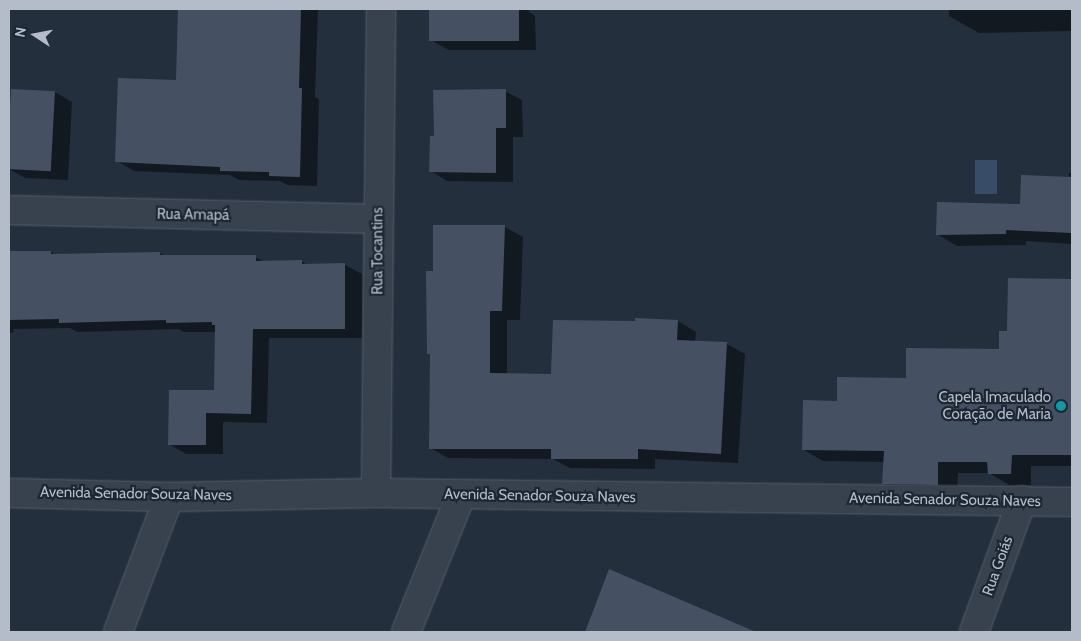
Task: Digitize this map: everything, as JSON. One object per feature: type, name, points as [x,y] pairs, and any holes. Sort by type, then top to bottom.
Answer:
[{"type":"street","name":"Rua Tocantins","points":[[376,493],[381,9]]},
{"type":"street","name":"Rua Amapá","points":[[9,210],[378,219]]},
{"type":"street","name":"Avenida Senador Souza Naves","points":[[9,493],[169,497],[376,493],[1072,502]]},
{"type":"street","points":[[406,632],[461,495]]},
{"type":"street","points":[[118,632],[169,497]]},
{"type":"street","name":"Rua Goiás","points":[[974,632],[1022,500]]},
{"type":"water","points":[[975,160],[997,160],[997,194],[975,194]]},
{"type":"building","points":[[178,9],[301,9],[299,88],[302,88],[300,177],[269,176],[269,172],[220,171],[220,167],[115,162],[118,78],[176,80]]},
{"type":"building","points":[[429,9],[519,9],[519,41],[429,41]]},
{"type":"building","points":[[11,89],[55,91],[51,171],[9,169]]},
{"type":"building","points":[[506,89],[506,128],[496,128],[496,173],[429,172],[430,136],[434,136],[433,90]]},
{"type":"building","points":[[1021,175],[1072,177],[1072,233],[1006,230],[1006,234],[936,235],[937,202],[1020,204]]},
{"type":"building","points":[[433,225],[505,225],[502,311],[490,311],[490,373],[551,374],[553,320],[635,321],[635,318],[678,320],[677,340],[727,342],[721,454],[638,449],[638,459],[551,459],[551,449],[429,449],[430,354],[427,354],[426,271],[433,271]]},
{"type":"building","points":[[9,251],[51,251],[51,254],[160,252],[160,255],[256,255],[256,261],[302,260],[302,264],[345,263],[345,329],[253,329],[251,414],[206,413],[206,445],[168,445],[169,390],[214,390],[215,325],[212,325],[212,322],[166,323],[166,320],[59,323],[59,319],[9,320]]},
{"type":"building","points":[[1008,278],[1072,279],[1072,455],[1012,455],[1011,474],[988,474],[987,462],[938,462],[938,485],[882,484],[884,451],[802,450],[803,400],[837,401],[837,377],[906,378],[906,348],[999,349],[999,331],[1007,331]]},
{"type":"building","points":[[609,569],[756,632],[585,632]]},
{"type":"place","name":"Capela Imaculado Coração de Maria","points":[[1061,406]]}]
